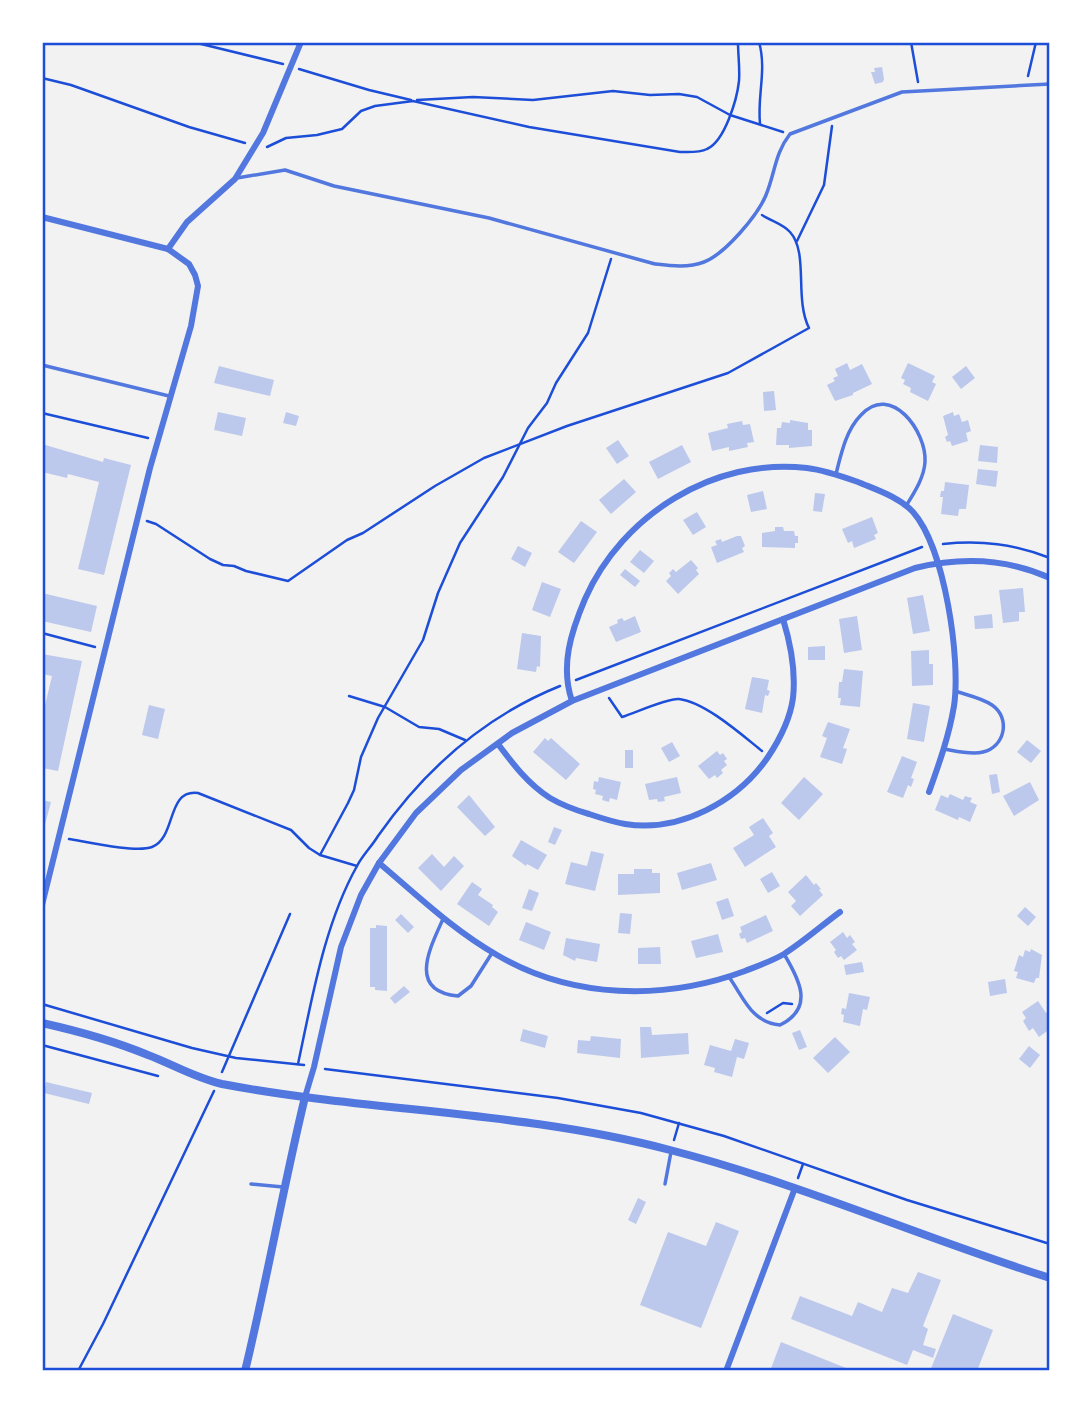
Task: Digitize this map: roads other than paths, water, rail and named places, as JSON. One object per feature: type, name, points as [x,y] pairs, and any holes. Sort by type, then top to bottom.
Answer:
[{"type":"street","points":[[168,249],[187,222],[235,179],[256,146],[301,42]]},
{"type":"street","points":[[42,217],[168,249],[189,264],[198,286],[193,316],[158,440],[42,905]]},
{"type":"street","points":[[572,701],[566,684],[569,647],[592,584],[622,539],[665,503],[720,477],[748,470],[806,468],[836,474],[878,490],[906,506],[918,519],[938,563],[951,618],[955,691],[944,749],[929,792]]},
{"type":"street","points":[[245,1371],[341,947],[361,895],[379,863],[416,813],[435,794],[461,770],[498,744],[535,719],[572,701],[915,568],[938,563],[993,561],[1027,568],[1050,578]]},
{"type":"street","points":[[498,744],[528,781],[566,806],[628,824],[652,824],[695,816],[738,789],[760,768],[786,723],[792,699],[794,673],[783,619]]},
{"type":"street","points":[[379,863],[443,919],[492,953],[555,979],[617,991],[674,989],[729,977],[784,954],[840,912]]},
{"type":"street","points":[[42,1023],[112,1042],[217,1083],[305,1097],[523,1122],[671,1150],[795,1188],[902,1228],[1050,1278]]},
{"type":"street","points":[[726,1371],[795,1188]]},
{"type":"lane","points":[[235,179],[285,170],[334,186],[489,218],[613,253],[676,267],[706,261],[737,235],[765,198],[781,146],[790,134],[902,92],[1050,84]]},
{"type":"lane","points":[[42,365],[170,396]]},
{"type":"lane","points":[[836,474],[846,440],[860,415],[877,406],[895,407],[905,413],[913,423],[924,449],[924,470],[906,506]]},
{"type":"lane","points":[[944,749],[986,752],[999,743],[1004,732],[1004,718],[993,705],[955,691]]},
{"type":"lane","points":[[443,919],[426,956],[426,976],[433,986],[446,995],[458,996],[471,986],[492,953]]},
{"type":"lane","points":[[729,977],[751,1012],[759,1019],[780,1025],[796,1014],[800,1005],[799,983],[784,954]]},
{"type":"lane","points":[[666,1184],[671,1150]]},
{"type":"lane","points":[[251,1184],[285,1187]]}]
